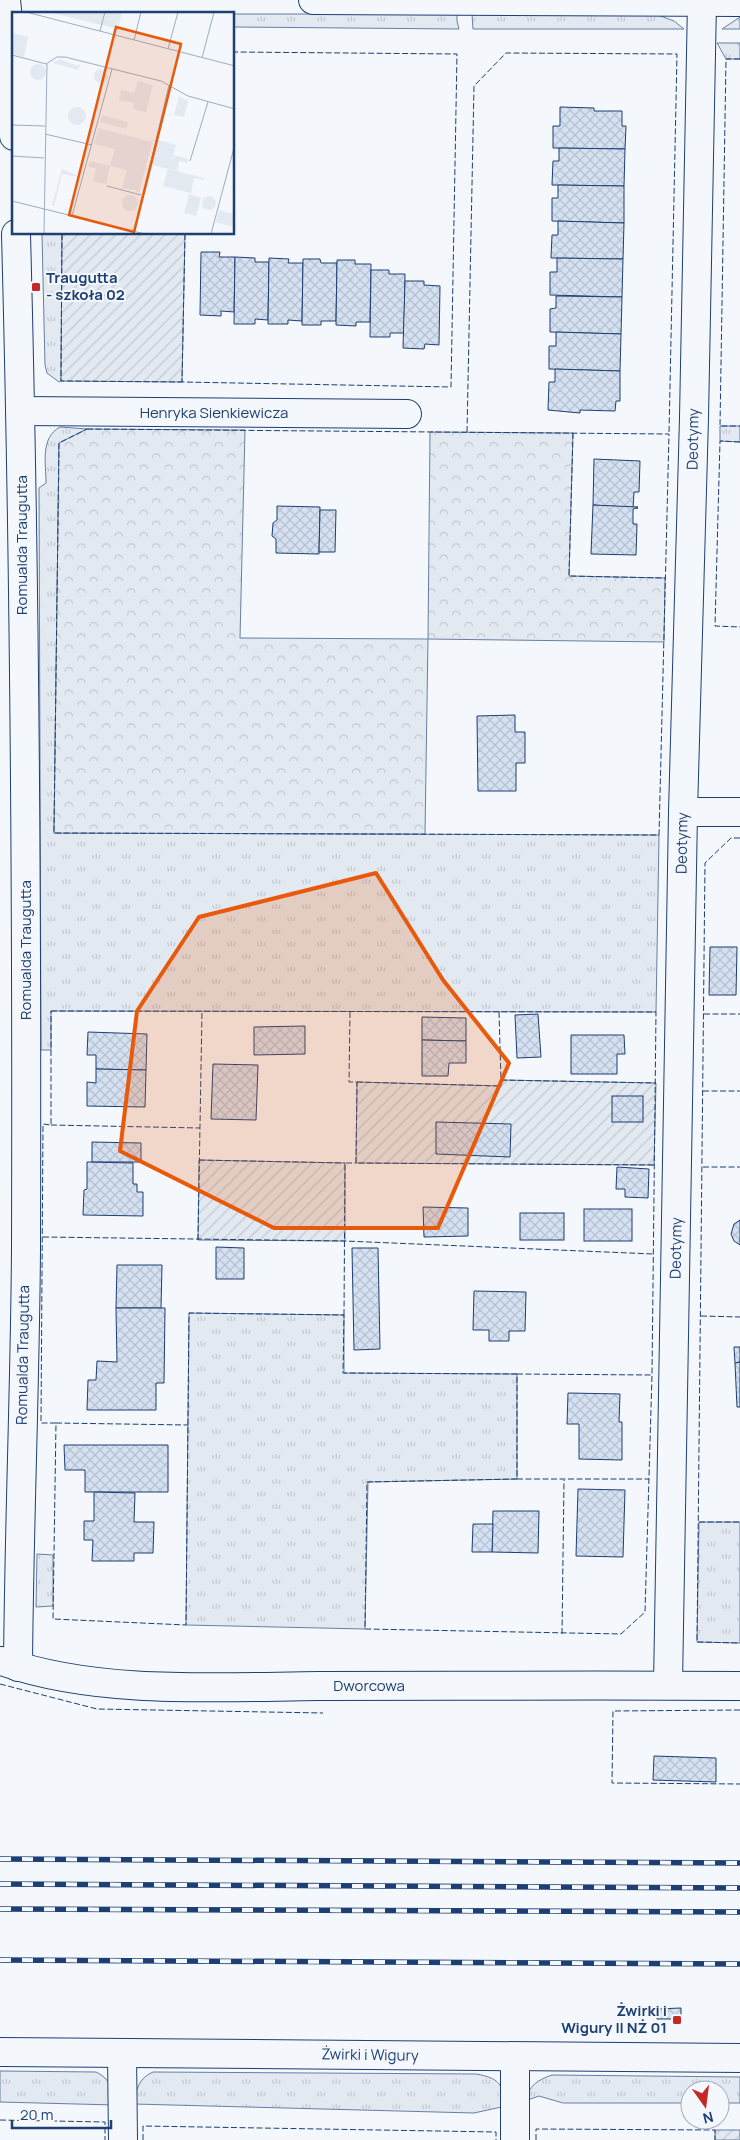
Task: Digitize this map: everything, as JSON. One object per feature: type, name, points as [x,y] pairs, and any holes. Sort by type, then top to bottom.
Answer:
[{"type":"street","points":[[6,0],[12,77]]},
{"type":"street","points":[[313,0],[740,2]]},
{"type":"street","name":"Deotymy","points":[[668,1685],[683,812],[694,418],[702,2]]},
{"type":"street","name":"Romualda Traugutta","points":[[9,1664],[26,1244],[26,984],[21,411],[16,235]]},
{"type":"street","name":"Henryka Sienkiewicza","points":[[21,411],[407,414]]},
{"type":"street","points":[[683,812],[740,812]]},
{"type":"street","name":"Dworcowa","points":[[9,1664],[70,1678],[124,1685],[740,1686]]},
{"type":"street","name":"Żwirki i Wigury","points":[[0,2052],[740,2058]]},
{"type":"street","points":[[122,2053],[124,2140]]},
{"type":"street","points":[[515,2056],[515,2140]]},
{"type":"highlighted area","points":[[376,873],[443,980],[509,1063],[438,1228],[274,1228],[120,1151],[137,1011],[199,917]]},
{"type":"green space","points":[[235,14],[457,14],[459,29],[235,27]]},
{"type":"green space","points":[[472,14],[655,14],[674,21],[684,29],[473,29]]},
{"type":"green space","points":[[740,17],[740,29],[722,29]]},
{"type":"green space","points":[[717,43],[740,43],[740,59],[726,59]]},
{"type":"green space","points":[[42,235],[62,235],[61,381],[59,382],[47,373],[45,365]]},
{"type":"green space","points":[[62,235],[185,235],[182,382],[61,381]]},
{"type":"green space","points":[[720,426],[740,426],[740,442],[720,441]]},
{"type":"green space","points":[[60,427],[87,429],[59,444],[54,833],[659,835],[656,1012],[51,1011],[51,1050],[41,1050],[39,488],[46,483],[45,459],[49,438]]},
{"type":"green space","points":[[87,429],[245,430],[240,638],[428,639],[425,834],[54,833],[59,443]]},
{"type":"green space","points":[[430,432],[573,433],[569,576],[665,578],[664,642],[428,639]]},
{"type":"green space","points":[[501,1080],[656,1083],[654,1165],[356,1163],[357,1082],[501,1086]]},
{"type":"green space","points":[[199,1160],[345,1163],[345,1241],[198,1240]]},
{"type":"green space","points":[[189,1313],[344,1315],[344,1373],[517,1374],[517,1479],[368,1482],[365,1629],[186,1625]]},
{"type":"green space","points":[[699,1522],[740,1522],[740,1643],[697,1642]]},
{"type":"green space","points":[[37,1554],[53,1555],[53,1606],[36,1607]]},
{"type":"green space","points":[[0,2071],[96,2072],[108,2082],[115,2105],[0,2102]]},
{"type":"green space","points":[[153,2072],[476,2074],[495,2080],[498,2083],[503,2092],[506,2106],[474,2113],[134,2104],[141,2081]]},
{"type":"green space","points":[[552,2075],[740,2077],[740,2103],[730,2103],[730,2080],[680,2080],[680,2103],[563,2103],[539,2096],[525,2101],[534,2084]]},
{"type":"green space","points":[[715,2130],[740,2130],[740,2140],[715,2140]]},
{"type":"building","points":[[560,107],[594,108],[594,111],[622,111],[622,126],[626,126],[625,149],[553,148],[553,126],[560,126]]},
{"type":"building","points":[[559,148],[625,149],[624,186],[552,185],[553,161],[559,161]]},
{"type":"building","points":[[558,185],[624,186],[624,223],[552,221],[552,198],[558,198]]},
{"type":"building","points":[[558,221],[624,223],[623,259],[551,258],[552,235],[558,235]]},
{"type":"building","points":[[201,252],[220,252],[219,257],[235,257],[234,312],[221,311],[221,316],[200,315]]},
{"type":"building","points":[[235,257],[255,258],[255,262],[269,262],[268,320],[255,319],[255,324],[234,324]]},
{"type":"building","points":[[269,258],[289,259],[288,263],[303,263],[302,321],[288,320],[288,324],[268,324]]},
{"type":"building","points":[[557,258],[623,259],[622,297],[550,295],[550,272],[557,272]]},
{"type":"building","points":[[303,259],[320,259],[321,263],[337,263],[336,321],[321,321],[321,325],[302,325]]},
{"type":"building","points":[[337,260],[355,260],[355,264],[371,264],[370,322],[356,322],[356,326],[336,325]]},
{"type":"building","points":[[371,270],[389,270],[389,274],[405,274],[404,333],[390,333],[390,337],[370,337]]},
{"type":"building","points":[[405,281],[424,281],[424,285],[440,286],[439,345],[425,344],[424,349],[403,348]]},
{"type":"building","points":[[556,296],[622,297],[621,334],[550,332],[550,309],[556,308]]},
{"type":"building","points":[[556,332],[621,334],[620,371],[549,369],[549,346],[556,346]]},
{"type":"building","points":[[555,369],[620,371],[620,401],[616,401],[615,411],[580,410],[580,413],[548,410],[549,382],[555,382]]},
{"type":"building","points":[[594,459],[640,461],[639,492],[634,492],[633,508],[593,505]]},
{"type":"building","points":[[593,505],[638,507],[633,509],[633,524],[637,524],[636,555],[591,554]]},
{"type":"building","points":[[277,506],[320,507],[319,554],[276,553],[276,539],[272,536],[273,523],[277,520]]},
{"type":"building","points":[[320,510],[336,510],[335,552],[319,552]]},
{"type":"building","points":[[515,715],[515,732],[525,732],[525,763],[516,763],[516,791],[478,791],[477,716]]},
{"type":"building","points":[[710,947],[737,947],[736,995],[709,995]]},
{"type":"building","points":[[538,1014],[541,1057],[517,1058],[515,1015]]},
{"type":"building","points":[[422,1017],[466,1018],[466,1041],[422,1040]]},
{"type":"building","points":[[305,1026],[305,1054],[254,1055],[254,1027]]},
{"type":"building","points":[[88,1032],[147,1034],[146,1070],[96,1069],[96,1055],[87,1055]]},
{"type":"building","points":[[571,1035],[624,1035],[625,1054],[617,1054],[617,1074],[571,1074]]},
{"type":"building","points":[[422,1040],[466,1041],[466,1063],[449,1063],[448,1076],[422,1076]]},
{"type":"building","points":[[213,1064],[258,1065],[256,1120],[211,1119]]},
{"type":"building","points":[[96,1069],[146,1070],[145,1107],[87,1106],[87,1082],[96,1083]]},
{"type":"building","points":[[612,1096],[643,1096],[643,1122],[612,1122]]},
{"type":"building","points":[[436,1122],[511,1124],[510,1157],[436,1154]]},
{"type":"building","points":[[92,1142],[141,1143],[141,1162],[92,1162]]},
{"type":"building","points":[[87,1162],[133,1163],[133,1184],[137,1184],[137,1192],[143,1192],[143,1216],[83,1215],[84,1190],[87,1189]]},
{"type":"building","points":[[617,1167],[649,1169],[648,1198],[625,1197],[625,1189],[616,1189]]},
{"type":"building","points":[[423,1207],[468,1208],[468,1236],[424,1237]]},
{"type":"building","points":[[584,1209],[632,1209],[632,1241],[584,1241]]},
{"type":"building","points":[[520,1213],[564,1213],[564,1240],[520,1240]]},
{"type":"building","points":[[740,1220],[740,1245],[734,1241],[731,1234],[734,1224]]},
{"type":"building","points":[[216,1247],[244,1248],[244,1279],[216,1279]]},
{"type":"building","points":[[352,1248],[378,1248],[380,1349],[354,1350]]},
{"type":"building","points":[[117,1265],[162,1265],[161,1308],[116,1308]]},
{"type":"building","points":[[474,1291],[526,1292],[525,1331],[509,1331],[509,1341],[489,1341],[489,1330],[473,1330]]},
{"type":"building","points":[[116,1308],[165,1308],[164,1383],[156,1383],[156,1410],[87,1410],[88,1380],[96,1380],[97,1361],[117,1362]]},
{"type":"building","points":[[734,1347],[740,1347],[740,1362],[735,1363]]},
{"type":"building","points":[[740,1362],[740,1407],[737,1407],[735,1363]]},
{"type":"building","points":[[568,1393],[620,1394],[619,1422],[622,1422],[622,1460],[579,1459],[579,1424],[567,1424]]},
{"type":"building","points":[[64,1445],[168,1445],[168,1492],[85,1492],[85,1470],[65,1470]]},
{"type":"building","points":[[578,1489],[625,1490],[623,1557],[576,1556]]},
{"type":"building","points":[[94,1492],[135,1493],[134,1522],[154,1522],[153,1553],[134,1553],[134,1561],[92,1561],[93,1540],[84,1540],[84,1521],[94,1521]]},
{"type":"building","points":[[493,1511],[539,1511],[538,1553],[492,1552]]},
{"type":"building","points":[[473,1524],[493,1524],[492,1552],[472,1552]]},
{"type":"building","points":[[654,1756],[716,1758],[716,1782],[653,1780]]},
{"type":"building","points":[[681,2008],[681,2019],[657,2019],[657,2009]]},
{"type":"railway","points":[[0,1859],[740,1863]]},
{"type":"railway","points":[[0,1884],[740,1888]]},
{"type":"railway","points":[[0,1909],[740,1912]]},
{"type":"railway","points":[[0,1960],[740,1964]]},
{"type":"fence","points":[[185,235],[182,382],[451,387],[457,54],[235,52]]},
{"type":"fence","points":[[467,432],[474,86],[506,53],[677,54],[669,434]]},
{"type":"fence","points":[[740,59],[726,59],[720,426],[740,426]]},
{"type":"fence","points":[[62,235],[61,381],[182,382]]},
{"type":"fence","points":[[87,429],[669,434],[659,835],[54,833],[59,443],[87,429]]},
{"type":"fence","points":[[573,433],[569,576],[665,578]]},
{"type":"fence","points":[[740,442],[720,441],[715,626],[740,627]]},
{"type":"fence","points":[[740,838],[731,838],[705,863],[697,1642],[740,1643]]},
{"type":"fence","points":[[51,1011],[656,1012],[652,1375],[645,1612],[621,1634],[365,1629],[367,1482],[517,1479],[517,1374],[343,1373],[344,1315],[189,1313],[186,1625],[53,1619],[56,1423],[41,1423],[43,1124],[51,1125],[51,1011]]},
{"type":"fence","points":[[198,1240],[202,1011]]},
{"type":"fence","points":[[350,1012],[349,1082],[357,1082],[356,1163],[654,1165]]},
{"type":"fence","points":[[499,1012],[501,1080],[656,1083]]},
{"type":"fence","points":[[704,1014],[740,1014]]},
{"type":"fence","points":[[357,1082],[501,1086],[501,1080]]},
{"type":"fence","points":[[703,1091],[740,1091]]},
{"type":"fence","points":[[51,1125],[200,1128]]},
{"type":"fence","points":[[199,1160],[345,1163]]},
{"type":"fence","points":[[344,1315],[345,1163],[356,1163]]},
{"type":"fence","points":[[703,1167],[740,1167]]},
{"type":"fence","points":[[43,1237],[345,1241],[653,1254]]},
{"type":"fence","points":[[701,1316],[740,1317]]},
{"type":"fence","points":[[517,1374],[652,1375]]},
{"type":"fence","points":[[56,1423],[188,1425]]},
{"type":"fence","points":[[517,1479],[649,1479]]},
{"type":"fence","points":[[562,1634],[564,1480]]},
{"type":"fence","points":[[699,1522],[740,1522]]},
{"type":"fence","points":[[0,1684],[97,1709],[323,1713]]},
{"type":"fence","points":[[740,1710],[613,1711],[612,1783],[740,1784]]},
{"type":"fence","points":[[0,2120],[105,2122],[105,2140]]},
{"type":"fence","points":[[143,2140],[143,2126],[496,2132],[496,2140]]},
{"type":"fence","points":[[536,2140],[536,2129],[715,2130],[715,2140]]},
{"type":"place","name":"Traugutta - szkoła 02","points":[[36,287]]},
{"type":"place","name":"Żwirki i Wigury II NŻ 01","points":[[677,2020]]}]
